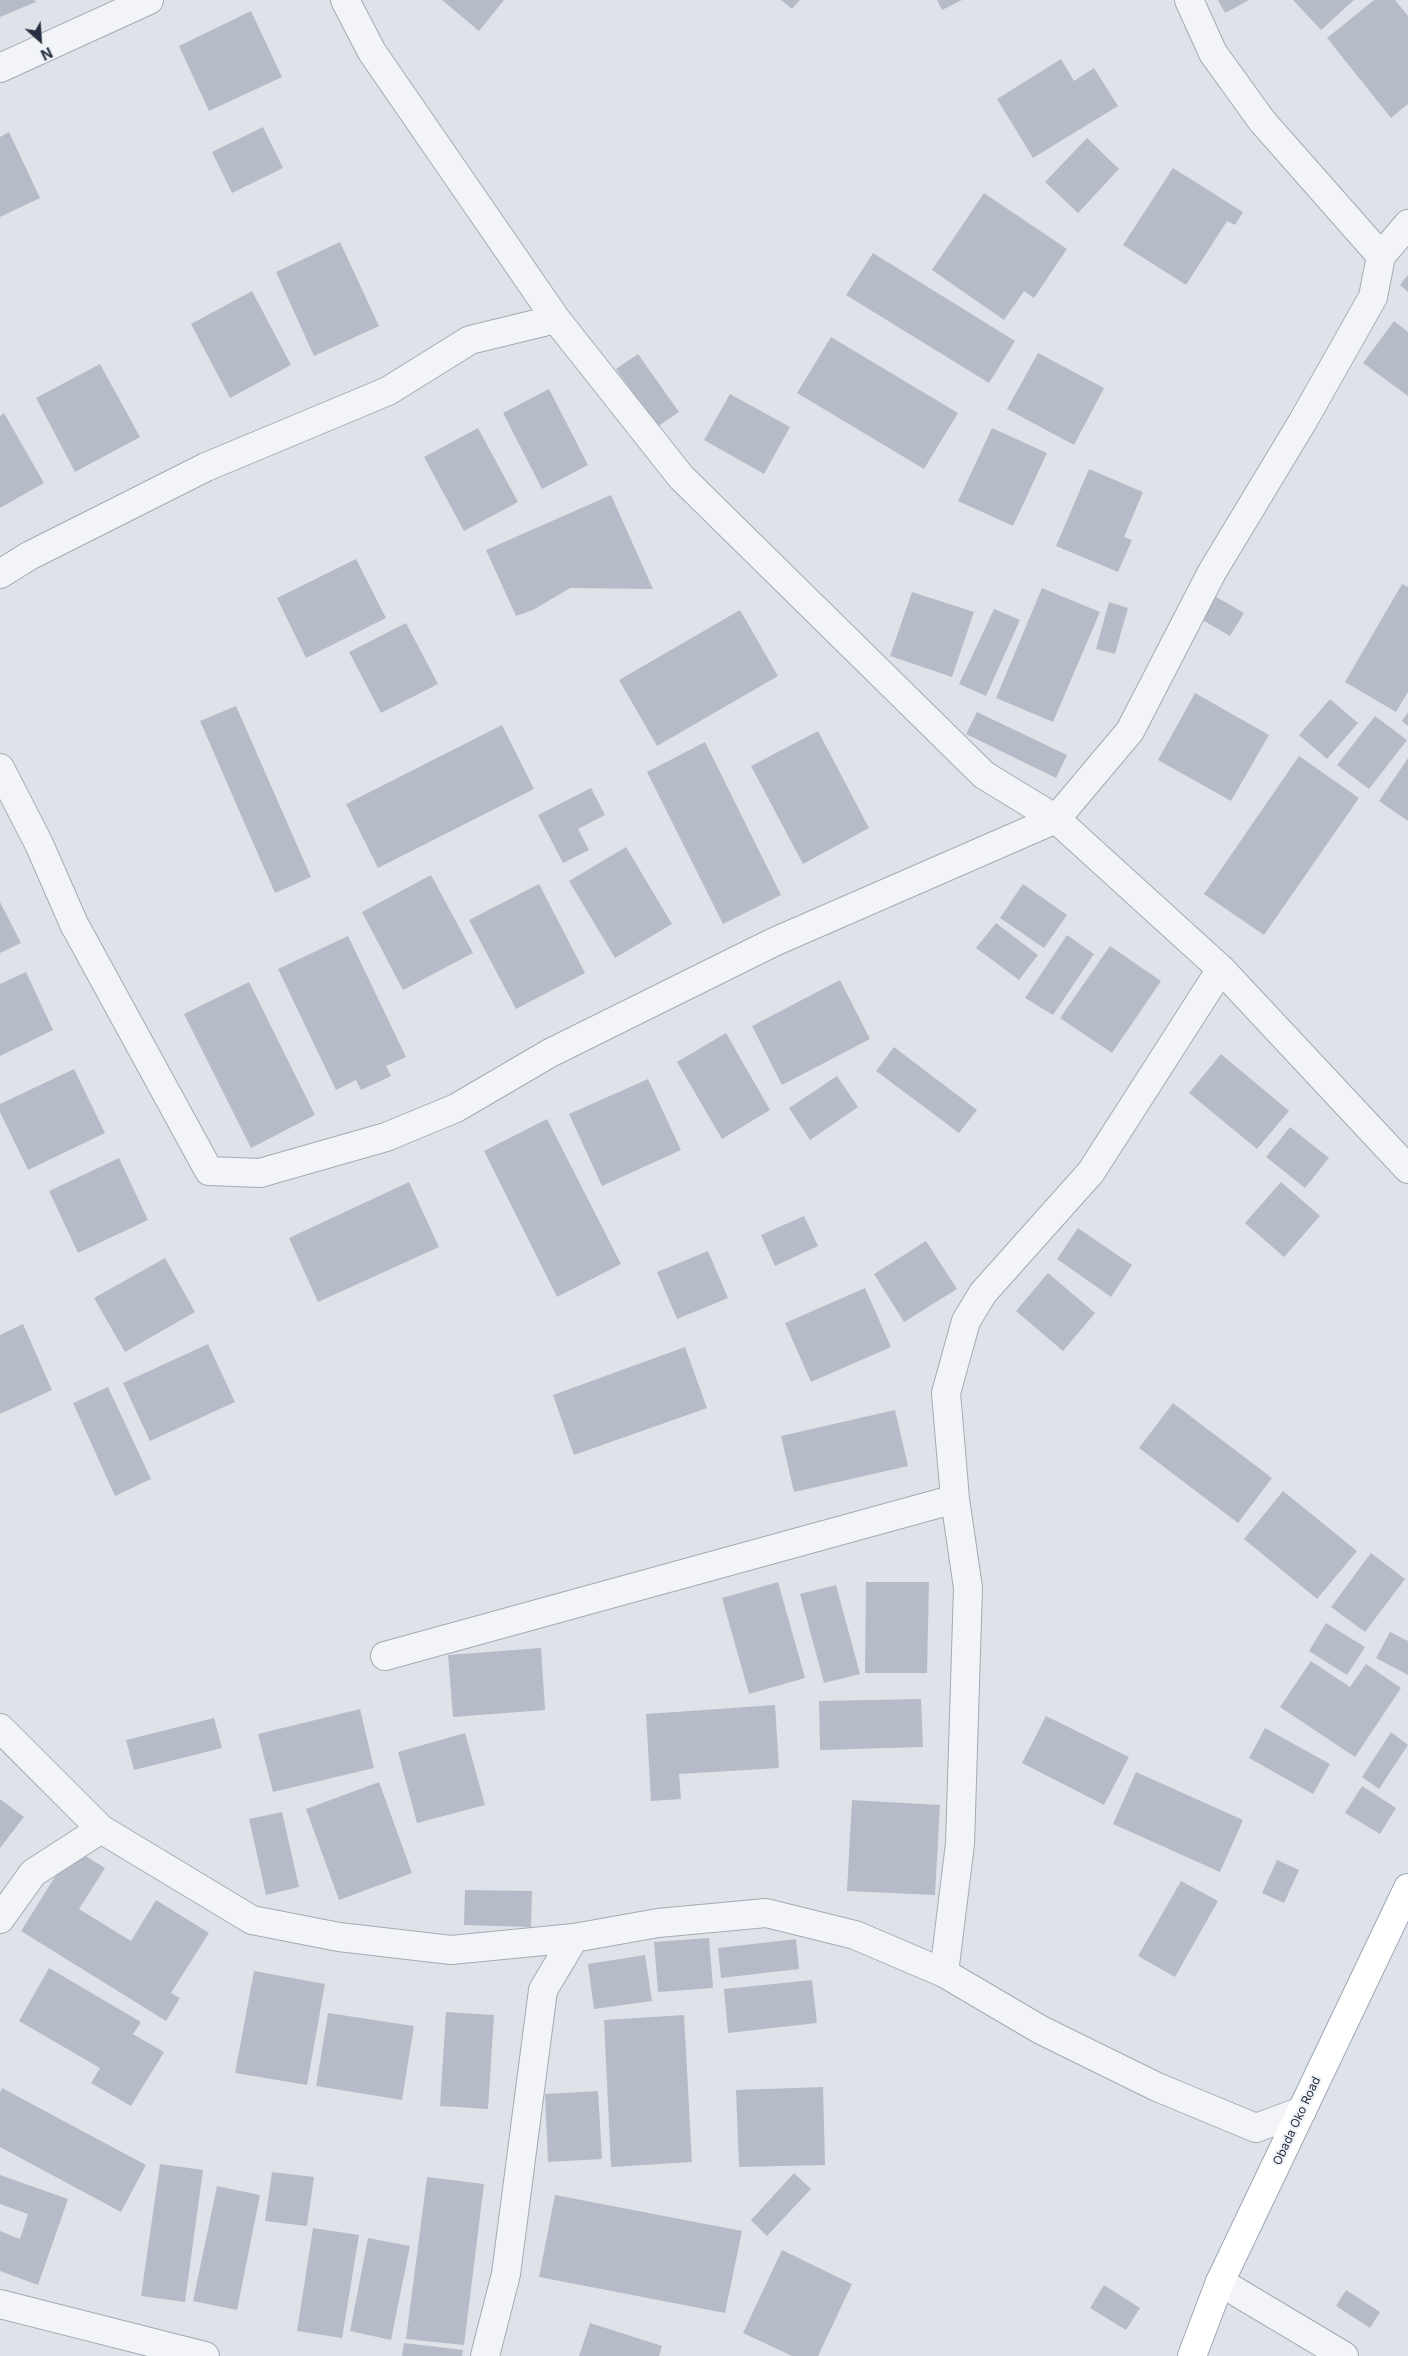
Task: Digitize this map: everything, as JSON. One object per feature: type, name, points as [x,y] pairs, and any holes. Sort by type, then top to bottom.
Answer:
[{"type":"main road","name":"Obada Oko Road","points":[[1192,2356],[1220,2282],[1408,1888]]},
{"type":"street","points":[[0,68],[150,0]]},
{"type":"street","points":[[345,0],[372,52],[556,319],[681,477],[984,775],[1056,819],[1221,970],[1408,1169]]},
{"type":"street","points":[[1189,0],[1213,53],[1262,121],[1381,256]]},
{"type":"street","points":[[0,768],[39,844],[74,924],[209,1171],[260,1173],[386,1138],[456,1108],[550,1053],[774,942],[1056,819],[1130,731],[1212,572],[1303,421],[1373,297],[1381,256],[1408,224]]},
{"type":"street","points":[[0,574],[29,556],[206,467],[388,391],[470,340],[556,319]]},
{"type":"street","points":[[944,1972],[960,1844],[968,1588],[955,1499],[946,1393],[966,1321],[983,1293],[1091,1172],[1221,970]]},
{"type":"street","points":[[385,1656],[955,1499]]},
{"type":"street","points":[[0,1728],[101,1829],[252,1920],[339,1937],[451,1950],[574,1938],[658,1923],[766,1913],[855,1935],[944,1972],[1041,2030],[1157,2087],[1256,2128],[1302,2110]]},
{"type":"street","points":[[0,1919],[33,1873],[101,1829]]},
{"type":"street","points":[[485,2356],[506,2274],[542,1990],[574,1938]]},
{"type":"street","points":[[1220,2282],[1344,2356]]},
{"type":"street","points":[[0,2304],[205,2356]]},
{"type":"building","points":[[0,0],[35,0],[36,2],[0,17]]},
{"type":"building","points":[[442,0],[504,0],[479,31]]},
{"type":"building","points":[[781,0],[800,0],[792,9]]},
{"type":"building","points":[[937,0],[962,0],[942,10]]},
{"type":"building","points":[[1218,0],[1249,0],[1225,13]]},
{"type":"building","points":[[1293,0],[1354,0],[1321,30]]},
{"type":"building","points":[[1374,0],[1395,0],[1408,16],[1408,104],[1391,118],[1327,38]]},
{"type":"building","points":[[251,11],[282,77],[209,111],[179,46]]},
{"type":"building","points":[[1061,59],[1074,81],[1094,68],[1118,106],[1033,158],[997,99]]},
{"type":"building","points":[[263,127],[283,168],[232,193],[212,152]]},
{"type":"building","points":[[9,132],[40,198],[0,217],[0,137]]},
{"type":"building","points":[[1087,138],[1119,169],[1078,213],[1045,182]]},
{"type":"building","points":[[1173,168],[1243,212],[1235,225],[1227,221],[1186,285],[1123,245]]},
{"type":"building","points":[[984,193],[1067,249],[1034,298],[1024,291],[1004,320],[932,270]]},
{"type":"building","points":[[340,242],[379,326],[314,356],[276,272]]},
{"type":"building","points":[[873,253],[1015,341],[989,383],[846,295]]},
{"type":"building","points":[[1408,275],[1408,292],[1400,285]]},
{"type":"building","points":[[252,291],[291,365],[230,398],[191,324]]},
{"type":"building","points":[[1394,321],[1408,332],[1408,396],[1363,363]]},
{"type":"building","points":[[831,337],[958,413],[924,469],[797,393]]},
{"type":"building","points":[[1038,353],[1104,388],[1074,445],[1007,409]]},
{"type":"building","points":[[638,354],[679,412],[657,427],[616,369]]},
{"type":"building","points":[[100,364],[140,437],[75,472],[36,398]]},
{"type":"building","points":[[549,389],[588,465],[542,489],[503,413]]},
{"type":"building","points":[[730,394],[790,427],[764,474],[704,440]]},
{"type":"building","points":[[4,413],[44,483],[0,508],[0,416]]},
{"type":"building","points":[[478,428],[518,502],[464,531],[424,457]]},
{"type":"building","points":[[992,428],[1047,453],[1013,526],[958,501]]},
{"type":"building","points":[[1089,469],[1143,492],[1124,537],[1132,540],[1118,572],[1056,546]]},
{"type":"building","points":[[611,495],[653,589],[570,588],[533,610],[516,616],[486,550]]},
{"type":"building","points":[[356,559],[386,618],[306,658],[277,598]]},
{"type":"building","points":[[1402,584],[1408,587],[1408,692],[1396,712],[1345,682]]},
{"type":"building","points":[[1042,588],[1100,612],[1053,722],[996,698]]},
{"type":"building","points":[[912,592],[974,612],[952,677],[890,656]]},
{"type":"building","points":[[1213,595],[1244,613],[1230,636],[1199,618]]},
{"type":"building","points":[[1109,602],[1128,608],[1115,654],[1096,649]]},
{"type":"building","points":[[994,609],[1020,620],[986,696],[959,684]]},
{"type":"building","points":[[740,610],[778,676],[657,746],[619,680]]},
{"type":"building","points":[[406,623],[438,684],[381,713],[349,652]]},
{"type":"building","points":[[1195,693],[1269,735],[1231,801],[1158,760]]},
{"type":"building","points":[[1330,699],[1358,723],[1327,759],[1299,735]]},
{"type":"building","points":[[236,706],[311,877],[275,893],[200,721]]},
{"type":"building","points":[[977,712],[1067,755],[1056,778],[966,734]]},
{"type":"building","points":[[1408,712],[1408,726],[1402,721]]},
{"type":"building","points":[[1375,716],[1407,740],[1369,789],[1337,765]]},
{"type":"building","points":[[502,725],[534,789],[378,868],[346,804]]},
{"type":"building","points":[[818,731],[869,828],[803,864],[751,766]]},
{"type":"building","points":[[705,742],[781,895],[723,924],[647,772]]},
{"type":"building","points":[[1299,756],[1359,798],[1264,935],[1204,894]]},
{"type":"building","points":[[1408,758],[1408,821],[1379,801]]},
{"type":"building","points":[[591,788],[605,815],[578,829],[589,850],[563,863],[538,815]]},
{"type":"building","points":[[626,847],[672,924],[615,958],[569,881]]},
{"type":"building","points":[[431,875],[473,953],[403,990],[362,912]]},
{"type":"building","points":[[539,884],[585,973],[516,1009],[469,920]]},
{"type":"building","points":[[1023,884],[1067,915],[1044,948],[1000,918]]},
{"type":"building","points":[[0,902],[21,943],[0,953]]},
{"type":"building","points":[[996,923],[1038,955],[1019,980],[976,948]]},
{"type":"building","points":[[1067,935],[1094,954],[1053,1015],[1025,998]]},
{"type":"building","points":[[348,936],[406,1057],[386,1066],[391,1076],[361,1090],[356,1080],[336,1090],[278,969]]},
{"type":"building","points":[[1110,946],[1161,981],[1112,1053],[1060,1018]]},
{"type":"building","points":[[26,972],[53,1030],[0,1056],[0,984]]},
{"type":"building","points":[[840,980],[870,1039],[782,1085],[752,1026]]},
{"type":"building","points":[[249,982],[315,1115],[251,1148],[184,1014]]},
{"type":"building","points":[[726,1033],[770,1110],[722,1139],[677,1062]]},
{"type":"building","points":[[894,1047],[977,1110],[959,1133],[876,1071]]},
{"type":"building","points":[[1221,1054],[1289,1111],[1257,1149],[1189,1093]]},
{"type":"building","points":[[74,1069],[105,1133],[28,1170],[0,1112],[0,1104]]},
{"type":"building","points":[[837,1076],[858,1107],[810,1140],[789,1108]]},
{"type":"building","points":[[648,1079],[681,1150],[602,1186],[569,1114]]},
{"type":"building","points":[[547,1119],[621,1264],[557,1297],[484,1151]]},
{"type":"building","points":[[1290,1127],[1329,1158],[1305,1188],[1266,1157]]},
{"type":"building","points":[[119,1158],[148,1220],[78,1253],[49,1191]]},
{"type":"building","points":[[409,1182],[439,1247],[318,1302],[289,1238]]},
{"type":"building","points":[[1281,1182],[1320,1216],[1284,1257],[1245,1223]]},
{"type":"building","points":[[804,1216],[818,1246],[775,1266],[761,1235]]},
{"type":"building","points":[[1078,1228],[1132,1265],[1111,1297],[1057,1259]]},
{"type":"building","points":[[926,1241],[957,1289],[904,1322],[874,1274]]},
{"type":"building","points":[[708,1251],[728,1298],[677,1319],[657,1272]]},
{"type":"building","points":[[165,1258],[195,1312],[125,1352],[94,1298]]},
{"type":"building","points":[[1048,1273],[1095,1313],[1063,1351],[1016,1311]]},
{"type":"building","points":[[865,1288],[891,1347],[811,1382],[785,1323]]},
{"type":"building","points":[[23,1324],[52,1390],[0,1414],[0,1335]]},
{"type":"building","points":[[208,1344],[235,1402],[150,1441],[123,1383]]},
{"type":"building","points":[[685,1347],[707,1408],[574,1455],[553,1395]]},
{"type":"building","points":[[108,1387],[151,1479],[115,1496],[73,1403]]},
{"type":"building","points":[[1173,1403],[1272,1478],[1238,1523],[1139,1448]]},
{"type":"building","points":[[895,1410],[908,1466],[794,1492],[781,1436]]},
{"type":"building","points":[[1283,1491],[1357,1551],[1317,1599],[1244,1539]]},
{"type":"building","points":[[1371,1553],[1405,1579],[1365,1632],[1331,1607]]},
{"type":"building","points":[[778,1582],[805,1678],[749,1694],[722,1598]]},
{"type":"building","points":[[866,1582],[929,1582],[927,1673],[865,1673]]},
{"type":"building","points":[[836,1585],[860,1674],[824,1683],[800,1594]]},
{"type":"building","points":[[1326,1623],[1365,1647],[1347,1675],[1309,1651]]},
{"type":"building","points":[[1390,1632],[1408,1641],[1408,1675],[1376,1658]]},
{"type":"building","points":[[541,1648],[545,1710],[453,1717],[448,1655]]},
{"type":"building","points":[[1311,1661],[1350,1687],[1366,1664],[1401,1688],[1355,1757],[1280,1707]]},
{"type":"building","points":[[921,1699],[923,1747],[820,1750],[819,1701]]},
{"type":"building","points":[[775,1705],[779,1768],[679,1774],[681,1799],[651,1801],[646,1714]]},
{"type":"building","points":[[360,1709],[374,1768],[273,1792],[258,1734]]},
{"type":"building","points":[[1046,1716],[1129,1757],[1104,1805],[1022,1763]]},
{"type":"building","points":[[214,1718],[222,1748],[134,1770],[126,1740]]},
{"type":"building","points":[[1265,1728],[1330,1764],[1313,1794],[1249,1758]]},
{"type":"building","points":[[1391,1732],[1408,1745],[1379,1789],[1362,1777]]},
{"type":"building","points":[[465,1733],[485,1805],[417,1823],[398,1752]]},
{"type":"building","points":[[1136,1772],[1243,1820],[1220,1872],[1113,1824]]},
{"type":"building","points":[[379,1782],[412,1873],[339,1900],[306,1809]]},
{"type":"building","points":[[1362,1786],[1396,1808],[1380,1834],[1345,1813]]},
{"type":"building","points":[[0,1799],[24,1817],[0,1848]]},
{"type":"building","points":[[852,1800],[940,1805],[935,1895],[847,1891]]},
{"type":"building","points":[[282,1812],[299,1887],[266,1895],[249,1819]]},
{"type":"building","points":[[73,1848],[105,1868],[79,1909],[131,1941],[156,1900],[209,1933],[171,1993],[180,1998],[166,2021],[21,1931]]},
{"type":"building","points":[[1277,1860],[1299,1870],[1284,1903],[1262,1893]]},
{"type":"building","points":[[1181,1881],[1218,1901],[1175,1977],[1138,1956]]},
{"type":"building","points":[[465,1890],[532,1891],[531,1927],[464,1925]]},
{"type":"building","points":[[709,1938],[713,1988],[658,1992],[654,1942]]},
{"type":"building","points":[[796,1939],[799,1969],[721,1978],[718,1948]]},
{"type":"building","points":[[645,1955],[652,2001],[594,2009],[588,1964]]},
{"type":"building","points":[[49,1968],[141,2022],[133,2034],[164,2052],[131,2106],[91,2083],[100,2068],[19,2021]]},
{"type":"building","points":[[254,1971],[325,1984],[307,2085],[235,2073]]},
{"type":"building","points":[[812,1980],[817,2023],[728,2033],[724,1989]]},
{"type":"building","points":[[446,2012],[494,2015],[488,2109],[440,2106]]},
{"type":"building","points":[[328,2013],[414,2026],[402,2100],[316,2086]]},
{"type":"building","points":[[684,2015],[692,2162],[611,2167],[604,2020]]},
{"type":"building","points":[[823,2087],[825,2165],[739,2167],[736,2090]]},
{"type":"building","points":[[2,2088],[146,2165],[121,2212],[0,2147],[0,2092]]},
{"type":"building","points":[[598,2091],[602,2159],[548,2162],[545,2094]]},
{"type":"building","points":[[160,2164],[203,2170],[185,2302],[141,2296]]},
{"type":"building","points":[[272,2172],[314,2177],[307,2226],[265,2221]]},
{"type":"building","points":[[794,2173],[811,2189],[767,2236],[751,2220]]},
{"type":"building","points":[[0,2175],[68,2199],[38,2285],[0,2271],[0,2231],[20,2239],[28,2214],[0,2204]]},
{"type":"building","points":[[427,2177],[484,2184],[464,2345],[406,2339]]},
{"type":"building","points":[[217,2186],[260,2195],[237,2310],[193,2301]]},
{"type":"building","points":[[555,2195],[742,2231],[725,2313],[539,2277]]},
{"type":"building","points":[[313,2228],[359,2235],[342,2338],[297,2331]]},
{"type":"building","points":[[368,2238],[410,2246],[391,2340],[350,2331]]},
{"type":"building","points":[[782,2250],[852,2284],[818,2356],[792,2356],[743,2333]]},
{"type":"building","points":[[1104,2285],[1140,2308],[1126,2330],[1090,2308]]},
{"type":"building","points":[[1346,2290],[1380,2312],[1370,2328],[1336,2306]]},
{"type":"building","points":[[590,2323],[662,2346],[659,2356],[579,2356]]},
{"type":"building","points":[[404,2343],[463,2350],[462,2356],[402,2356]]}]
